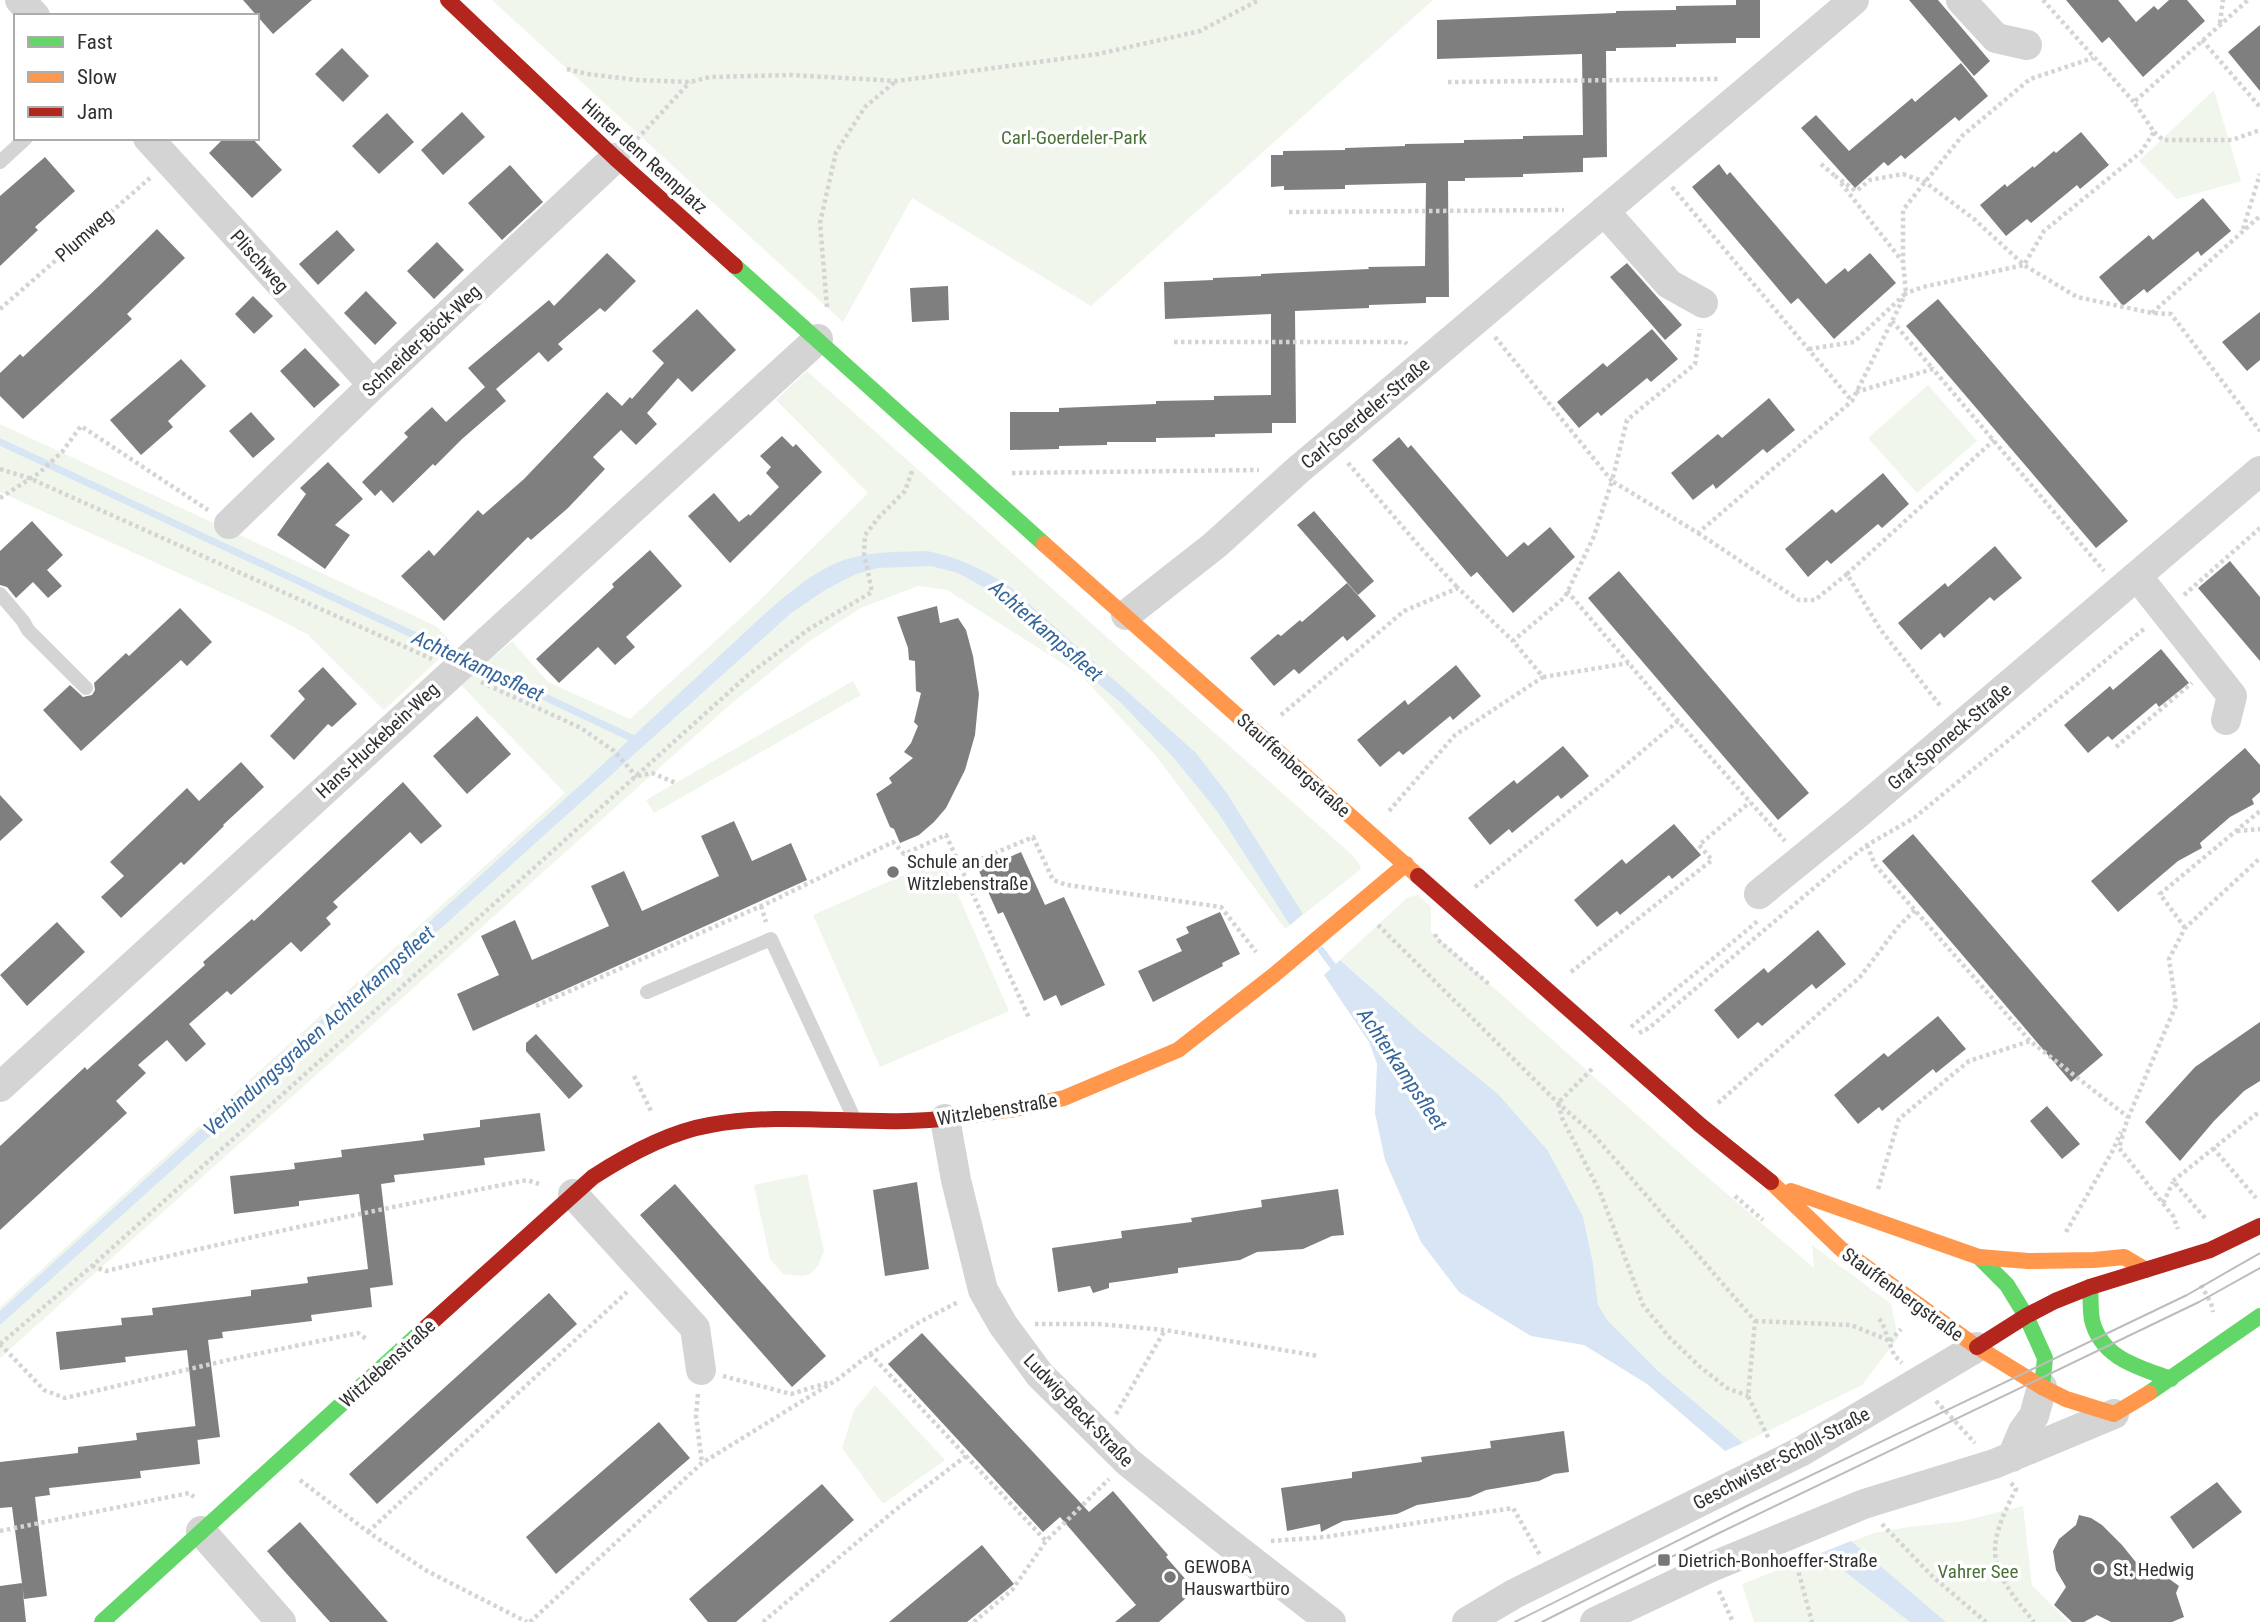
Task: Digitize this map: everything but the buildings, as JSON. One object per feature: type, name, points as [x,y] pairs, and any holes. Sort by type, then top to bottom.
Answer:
[{"type":"street","points":[[20,0],[33,14]]},
{"type":"street","name":"Hinter dem Rennplatz","points":[[448,0],[615,158],[818,339]]},
{"type":"street","name":"Carl-Goerdeler-Straße","points":[[1126,615],[1215,545],[1298,470],[1854,0]]},
{"type":"street","points":[[1961,0],[1996,38],[2027,45]]},
{"type":"street","name":"Plischweg","points":[[150,140],[373,385]]},
{"type":"street","name":"Schneider-Böck-Weg","points":[[229,524],[615,158]]},
{"type":"street","points":[[1600,215],[1669,284],[1703,303]]},
{"type":"street","name":"Stauffenbergstraße","points":[[818,339],[1609,1046],[1776,1186],[1841,1250],[1977,1347],[2042,1387],[2066,1399],[2115,1414]]},
{"type":"street","name":"Hans-Huckebein-Weg","points":[[0,1087],[818,339]]},
{"type":"street","name":"Graf-Sponeck-Straße","points":[[1762,905],[1801,859],[2260,471]]},
{"type":"street","points":[[2129,583],[2166,611],[2232,696],[2226,720]]},
{"type":"street","name":"Witzlebenstraße","points":[[102,1622],[573,1194],[616,1162],[665,1139],[707,1125],[736,1121],[838,1119],[892,1122],[945,1119],[1015,1109],[1064,1098],[1178,1051],[1274,975],[1406,864]]},
{"type":"street","name":"Ludwig-Beck-Straße","points":[[945,1119],[956,1180],[983,1290],[1003,1325],[1040,1375],[1128,1461],[1331,1622]]},
{"type":"street","name":"Stauffenbergstraße","points":[[1776,1186],[1979,1257],[2051,1260],[2124,1257],[2146,1270]]},
{"type":"street","points":[[573,1194],[695,1328],[701,1370]]},
{"type":"street","points":[[2171,1379],[2116,1358],[2105,1347],[2098,1338],[2091,1319],[2091,1287],[2189,1257],[2260,1226]]},
{"type":"street","name":"Stauffenbergstraße","points":[[1979,1257],[2007,1284],[2026,1316],[2045,1358],[2042,1387],[2034,1416],[2003,1460]]},
{"type":"street","name":"Geschwister-Scholl-Straße","points":[[1467,1622],[1514,1594],[1780,1462],[1919,1383],[2026,1316],[2091,1287]]},
{"type":"street","points":[[1595,1622],[1709,1568],[1864,1504],[2003,1460],[2115,1414],[2260,1317]]},
{"type":"street","points":[[210,1523],[281,1622]]},
{"type":"lane","points":[[0,162],[24,140]]},
{"type":"lane","points":[[0,594],[28,630],[86,688]]},
{"type":"lane","points":[[647,992],[771,939],[855,1120]]},
{"type":"path","points":[[564,68],[587,74],[638,80],[690,82],[710,77],[791,75],[897,81],[1111,51],[1200,31],[1259,0]]},
{"type":"path","points":[[2043,0],[2134,102],[2154,132],[2163,139],[2232,140],[2260,130]]},
{"type":"path","points":[[2220,24],[2222,0]]},
{"type":"path","points":[[2134,102],[2248,0]]},
{"type":"path","points":[[2203,40],[2260,107]]},
{"type":"path","points":[[1698,533],[1852,401],[1906,293],[1903,210],[1962,136],[2031,79],[2093,58]]},
{"type":"path","points":[[1448,82],[1732,79],[1752,86]]},
{"type":"path","points":[[818,339],[829,327],[820,223],[836,152],[865,107],[897,81]]},
{"type":"path","points":[[615,158],[638,139],[690,82]]},
{"type":"path","points":[[1810,349],[1854,342],[1906,293],[2024,265],[2044,231],[2141,152],[2154,132]]},
{"type":"path","name":"Plumweg","points":[[0,310],[169,161]]},
{"type":"path","points":[[1821,164],[1856,191],[1870,180],[1903,174],[1925,182],[1974,219],[2024,265],[2077,298],[2152,313],[2171,314],[2260,431]]},
{"type":"path","points":[[1655,168],[1852,401]]},
{"type":"path","points":[[2243,230],[2260,174]]},
{"type":"path","points":[[1835,176],[1903,262]]},
{"type":"path","points":[[1289,212],[1568,210],[1600,215]]},
{"type":"path","points":[[2152,313],[2260,216]]},
{"type":"path","points":[[1513,641],[1565,597],[1594,536],[1612,481],[1627,420],[1695,364],[1703,303]]},
{"type":"path","points":[[1479,317],[1612,481],[1698,533],[1799,600],[1815,600],[1847,574],[1994,440]]},
{"type":"path","points":[[1892,321],[1994,440],[2129,583]]},
{"type":"path","points":[[1174,342],[1405,342],[1426,361]]},
{"type":"path","points":[[1856,392],[1933,369]]},
{"type":"path","points":[[0,498],[39,473],[62,452],[81,426],[229,524]]},
{"type":"path","points":[[394,1356],[358,1333],[65,1398],[44,1390],[0,1344],[92,1266],[748,675],[809,629],[872,592],[864,553],[865,535],[905,491],[922,433]]},
{"type":"path","points":[[1331,443],[1420,547],[1513,641],[1543,677]]},
{"type":"path","points":[[0,469],[29,478],[465,659],[581,728],[614,751],[637,777]]},
{"type":"path","points":[[984,490],[1003,473],[1298,470]]},
{"type":"path","points":[[1837,859],[1914,818],[2166,611],[2260,528]]},
{"type":"path","points":[[1847,574],[1880,629],[1958,728]]},
{"type":"path","points":[[1259,734],[1404,611],[1458,588]]},
{"type":"path","points":[[1567,591],[1801,859]]},
{"type":"path","points":[[1370,832],[1455,735],[1543,677],[1629,663]]},
{"type":"path","points":[[2116,747],[2211,667]]},
{"type":"path","points":[[1452,906],[1602,786],[1678,721]]},
{"type":"path","points":[[637,777],[652,773],[676,783]]},
{"type":"path","points":[[1547,990],[1712,860],[1699,845],[1749,802]]},
{"type":"path","points":[[2185,928],[2160,894],[2260,811]]},
{"type":"path","points":[[2237,831],[2260,829]]},
{"type":"path","points":[[536,1006],[770,902],[894,842],[904,854],[946,835],[1029,1018]]},
{"type":"path","points":[[962,867],[1033,836],[1053,880],[1067,885],[1221,907],[1274,975]]},
{"type":"path","points":[[1867,845],[1875,864],[2030,1041],[2128,1117]]},
{"type":"path","points":[[1609,1046],[1649,1028],[1867,845]]},
{"type":"path","points":[[2051,1260],[2084,1197],[2112,1152],[2176,1005],[2169,959],[2185,928],[2260,858]]},
{"type":"path","points":[[1358,905],[1593,1134],[1755,1321],[1748,1396],[1780,1462]]},
{"type":"path","points":[[1559,1103],[1589,1072],[1609,1046],[1762,905]]},
{"type":"path","points":[[1700,1125],[1714,1107],[1860,977],[1898,927],[1915,910]]},
{"type":"path","points":[[1867,1219],[1899,1119],[1969,1061],[2030,1041]]},
{"type":"path","points":[[634,1076],[665,1139]]},
{"type":"path","points":[[1559,1103],[1562,1118],[1600,1192],[1643,1305],[1669,1337],[1699,1366],[1727,1388],[1748,1396]]},
{"type":"path","points":[[2163,1203],[2173,1181],[2260,1111]]},
{"type":"path","points":[[2128,1117],[2119,1148],[2173,1216],[2193,1269],[2211,1303],[2217,1347]]},
{"type":"path","points":[[2213,1148],[2260,1202]]},
{"type":"path","points":[[92,1266],[106,1271],[247,1237],[527,1180],[573,1194]]},
{"type":"path","points":[[2173,1181],[2226,1242]]},
{"type":"path","points":[[368,1532],[646,1275]]},
{"type":"path","points":[[277,1463],[368,1532],[427,1571],[528,1622],[702,1463],[838,1379],[870,1354],[918,1324],[983,1290]]},
{"type":"path","points":[[1755,1321],[1851,1325],[1890,1341],[1894,1355],[1919,1383],[2003,1460],[2016,1489],[2002,1515],[1995,1539],[1995,1564],[2010,1593],[2034,1622]]},
{"type":"path","points":[[1003,1325],[1098,1324],[1165,1331],[1318,1356]]},
{"type":"path","points":[[1102,1437],[1165,1331]]},
{"type":"path","points":[[870,1354],[1046,1541]]},
{"type":"path","points":[[702,1463],[696,1416],[701,1370],[791,1394],[838,1379]]},
{"type":"path","points":[[763,1622],[894,1511],[966,1456]]},
{"type":"path","points":[[974,1622],[1012,1590],[1046,1541],[1128,1461]]},
{"type":"path","points":[[0,1531],[189,1493],[210,1523]]},
{"type":"path","points":[[1864,1504],[1933,1577],[1986,1622]]},
{"type":"path","points":[[1266,1541],[1325,1537],[1513,1507],[1552,1576]]},
{"type":"path","points":[[1788,1535],[1812,1622]]},
{"type":"green space","name":"Carl-Goerdeler-Park","points":[[492,0],[1433,0],[1091,306],[912,198],[843,322]]},
{"type":"green space","points":[[2214,90],[2241,181],[2177,199],[2139,161]]},
{"type":"green space","points":[[807,371],[1350,853],[1361,869],[1285,929],[1157,757],[1081,675],[947,590],[918,586],[861,608],[808,642],[732,703],[0,1358],[0,1307],[565,793],[461,685],[512,641],[548,682],[630,719],[756,604],[868,493],[776,400]]},
{"type":"green space","points":[[1928,385],[1977,441],[1917,493],[1868,438]]},
{"type":"green space","points":[[0,424],[436,626],[454,645],[384,710],[307,634],[0,492]]},
{"type":"green space","points":[[853,681],[861,695],[654,813],[646,800]]},
{"type":"green space","points":[[942,858],[1009,1011],[880,1067],[813,915]]},
{"type":"green space","points":[[1418,895],[1431,907],[1431,932],[1699,1170],[1814,1268],[1812,1245],[1891,1304],[1898,1338],[1862,1385],[1743,1443],[1658,1371],[1608,1321],[1598,1305],[1593,1264],[1497,1093],[1420,1031],[1340,960],[1408,897]]},
{"type":"green space","points":[[807,1174],[824,1251],[818,1266],[810,1274],[783,1274],[770,1259],[754,1185]]},
{"type":"green space","points":[[875,1385],[945,1460],[883,1504],[842,1448],[854,1410]]},
{"type":"green space","name":"Vahrer See","points":[[2023,1506],[2032,1585],[2068,1622],[1754,1622],[1742,1584],[1874,1533],[1963,1521]]},
{"type":"water","name":"Verbindungsgraben Achterkampsfleet","points":[[927,551],[970,564],[1009,586],[1196,753],[1226,792],[1303,914],[1290,925],[1217,811],[1173,757],[1120,702],[987,589],[958,573],[931,566],[878,568],[856,574],[825,590],[790,614],[0,1325],[0,1311],[587,779],[777,603],[817,573],[845,560],[879,553]]},
{"type":"water","points":[[1340,960],[1420,1031],[1497,1093],[1548,1151],[1583,1217],[1598,1305],[1608,1321],[1658,1371],[1743,1443],[1725,1451],[1647,1384],[1584,1345],[1531,1336],[1459,1292],[1421,1242],[1385,1160],[1375,1113],[1377,1064],[1369,1042],[1324,975]]},
{"type":"water","points":[[1851,1541],[1946,1622],[1910,1622],[1821,1553]]},
{"type":"waterway","name":"Achterkampsfleet","points":[[0,442],[461,657]]},
{"type":"waterway","name":"Achterkampsfleet","points":[[475,664],[638,741]]},
{"type":"waterway","name":"Achterkampsfleet","points":[[1321,950],[1339,974]]},
{"type":"tram line","points":[[1515,1622],[1747,1506],[2187,1295],[2260,1253]]},
{"type":"tram line","points":[[1542,1622],[1715,1535],[2199,1302],[2260,1268]]},
{"type":"traffic: fast","points":[[735,266],[1044,544]]},
{"type":"traffic: fast","points":[[1979,1257],[2007,1285],[2026,1316],[2045,1358],[2042,1387]]},
{"type":"traffic: fast","points":[[2090,1287],[2092,1320],[2104,1344],[2134,1365],[2171,1379]]},
{"type":"traffic: fast","points":[[2149,1393],[2260,1316]]},
{"type":"traffic: fast","points":[[102,1622],[423,1330]]},
{"type":"traffic: slow","points":[[1044,544],[1418,876]]},
{"type":"traffic: slow","points":[[957,1117],[1015,1109],[1064,1098],[1178,1050],[1274,975],[1406,864]]},
{"type":"traffic: slow","points":[[1771,1182],[1841,1249],[1977,1347],[2042,1387],[2066,1399],[2114,1414],[2149,1393]]},
{"type":"traffic: slow","points":[[1791,1191],[1979,1257],[2028,1261],[2124,1257],[2146,1270]]},
{"type":"traffic: jam","points":[[448,0],[615,158],[735,266]]},
{"type":"traffic: jam","points":[[1418,876],[1700,1125],[1771,1182]]},
{"type":"traffic: jam","points":[[423,1330],[593,1177],[634,1153],[679,1133],[710,1125],[772,1119],[895,1121],[957,1117]]},
{"type":"traffic: jam","points":[[1977,1347],[2055,1301],[2090,1287],[2210,1250],[2260,1226]]},
{"type":"place","name":"Schule an der Witzlebenstraße","points":[[893,872]]},
{"type":"place","name":"Dietrich-Bonhoeffer-Straße","points":[[1664,1560]]},
{"type":"place","name":"St. Hedwig","points":[[2099,1569]]},
{"type":"place","name":"GEWOBA Hauswartbüro","points":[[1170,1577]]}]
